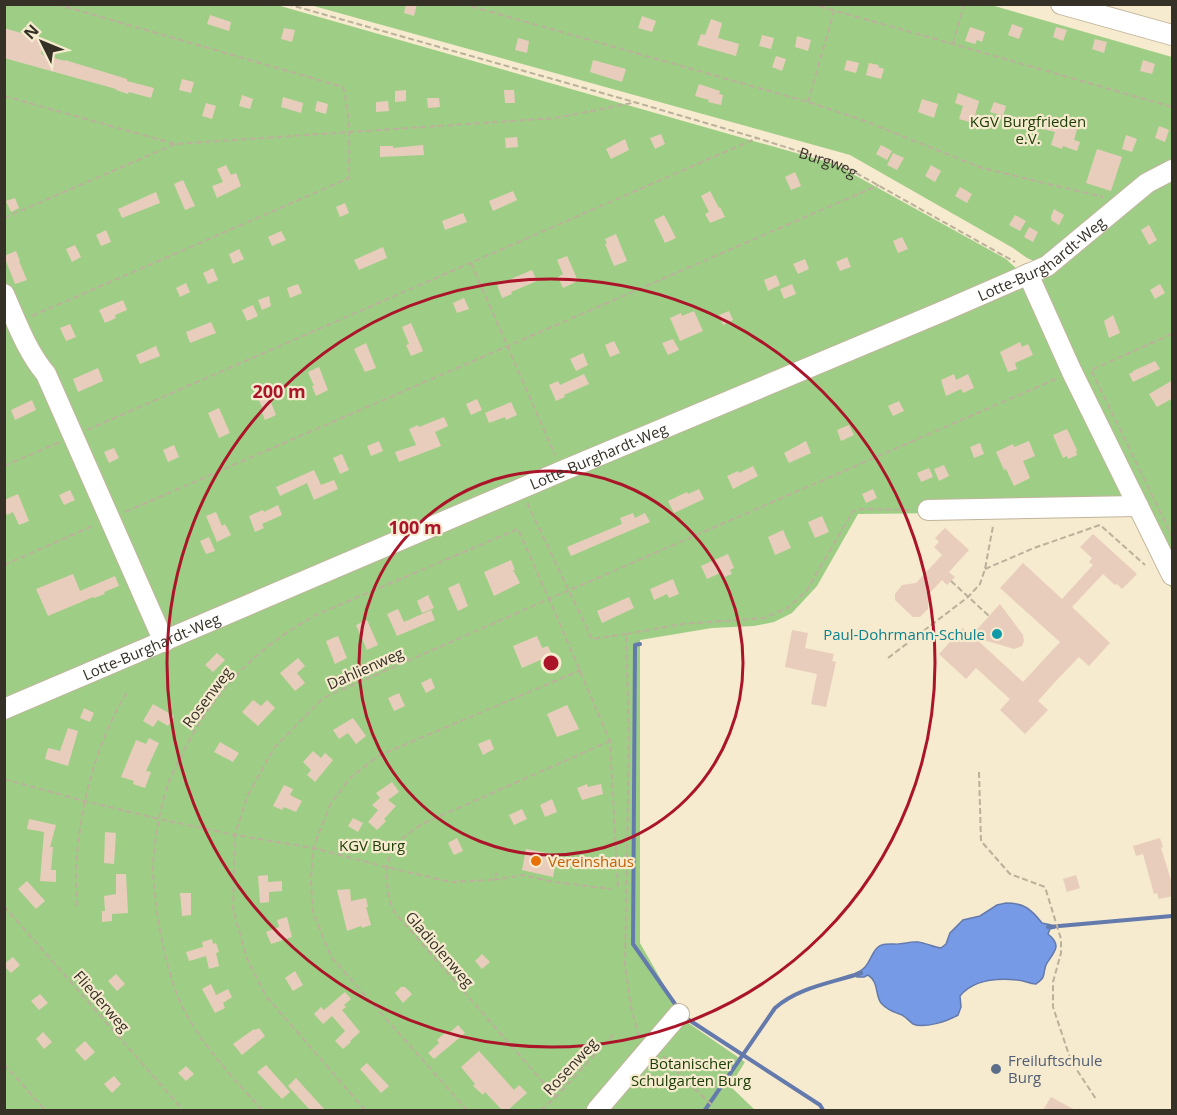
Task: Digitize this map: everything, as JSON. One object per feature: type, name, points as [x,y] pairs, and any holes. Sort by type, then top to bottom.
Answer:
[{"type":"street","points":[[1061,4],[1086,8],[1173,35]]},
{"type":"street","name":"Lotte-Burghardt-Weg","points":[[4,709],[1047,266],[1147,183],[1173,170]]},
{"type":"street","points":[[1028,274],[1072,372],[1173,575]]},
{"type":"street","points":[[4,294],[75,436],[164,642]]},
{"type":"street","points":[[928,510],[993,518],[1138,506]]},
{"type":"street","points":[[597,1110],[679,1014]]},
{"type":"path","points":[[16,322],[349,178],[348,132],[343,87],[56,4]]},
{"type":"path","name":"Burgweg","points":[[287,4],[634,102],[842,165],[1013,261],[1028,274]]},
{"type":"path","points":[[463,4],[808,102],[862,120],[982,168],[1125,203]]},
{"type":"path","points":[[811,4],[1173,107]]},
{"type":"path","points":[[953,44],[964,4]]},
{"type":"path","points":[[808,102],[834,11]]},
{"type":"path","points":[[4,96],[175,144],[555,118],[634,102]]},
{"type":"path","points":[[4,466],[757,138]]},
{"type":"path","points":[[4,219],[175,144]]},
{"type":"path","points":[[4,565],[879,185]]},
{"type":"path","points":[[471,263],[562,471]]},
{"type":"path","points":[[1173,334],[1091,370],[1173,536]]},
{"type":"path","points":[[618,889],[610,741],[549,599],[1072,372]]},
{"type":"path","points":[[521,489],[592,639],[682,624],[764,618],[789,607],[807,590],[853,511],[863,509],[928,510]]},
{"type":"path","points":[[888,658],[969,597],[980,584],[985,569],[993,518]]},
{"type":"path","points":[[985,569],[1034,548],[1100,525],[1144,565]]},
{"type":"path","name":"Rosenweg","points":[[262,1110],[221,1065],[202,1040],[185,1012],[167,965],[157,916],[153,866],[159,819],[170,780],[187,743],[202,717],[245,665],[296,625],[518,529],[549,599]]},
{"type":"path","points":[[951,581],[989,616]]},
{"type":"path","name":"Dahlienweg","points":[[365,1110],[266,996],[247,959],[233,909],[235,835],[248,797],[274,748],[323,698],[549,599]]},
{"type":"path","points":[[626,634],[629,739],[625,965],[631,1008],[649,1049],[665,1058],[714,1107]]},
{"type":"path","points":[[467,1110],[331,957],[314,912],[311,881],[313,848],[331,803],[350,778],[378,756],[580,670]]},
{"type":"path","points":[[77,906],[76,857],[84,801],[109,726],[127,692]]},
{"type":"path","points":[[386,867],[391,851],[404,836],[422,824],[610,741]]},
{"type":"path","points":[[979,772],[981,841],[1010,874],[1045,887],[1061,939],[1061,953],[1053,982],[1053,1007],[1071,1061],[1096,1099]]},
{"type":"path","points":[[5,780],[159,819],[313,848],[451,882],[523,875],[554,882],[611,889]]},
{"type":"path","name":"Gladiolenweg","points":[[386,867],[388,900],[395,914],[556,1097]]},
{"type":"path","points":[[490,880],[498,873]]},
{"type":"path","name":"Fliederweg","points":[[4,906],[183,1110]]},
{"type":"path","name":"Rosenweg","points":[[541,1110],[614,1035]]},
{"type":"path","points":[[4,1064],[45,1110]]},
{"type":"green space","points":[[5,5],[277,5],[831,163],[1006,259],[1019,271],[1008,272],[5,701]]},
{"type":"green space","name":"KGV Burgfrieden e.V.","points":[[310,5],[991,5],[1172,57],[1172,162],[1044,258],[1034,261],[850,155]]},
{"type":"green space","name":"KGV Burg","points":[[1172,170],[1172,590],[1131,511],[858,514],[817,586],[792,613],[774,622],[754,626],[712,628],[640,640],[640,943],[684,1020],[745,1062],[730,1086],[755,1110],[5,1110],[4,714],[1047,266]]},
{"type":"water","points":[[1018,904],[1027,908],[1042,923],[1054,928],[1050,929],[1048,934],[1055,941],[1056,948],[1046,965],[1042,978],[1036,984],[1009,979],[978,983],[960,996],[961,1007],[958,1015],[942,1022],[923,1026],[913,1024],[883,1005],[879,1000],[874,981],[868,975],[857,977],[856,973],[865,967],[880,946],[915,942],[941,948],[946,944],[950,933],[963,920],[980,916],[997,905]]},
{"type":"building","points":[[406,4],[417,4],[414,16],[404,13]]},
{"type":"building","points":[[210,15],[231,22],[229,31],[207,24]]},
{"type":"building","points":[[642,16],[656,21],[652,32],[638,28]]},
{"type":"building","points":[[711,19],[722,23],[718,38],[739,44],[736,56],[697,45],[701,34],[705,35]]},
{"type":"building","points":[[1012,24],[1023,28],[1019,39],[1008,35]]},
{"type":"building","points":[[970,27],[985,32],[982,42],[977,40],[975,44],[965,41]]},
{"type":"building","points":[[1056,27],[1067,30],[1063,41],[1053,37]]},
{"type":"building","points":[[4,28],[45,40],[41,53],[43,55],[154,88],[151,98],[129,92],[128,94],[4,58]]},
{"type":"building","points":[[284,28],[295,30],[292,42],[281,39]]},
{"type":"building","points":[[762,35],[774,38],[771,49],[759,46]]},
{"type":"building","points":[[797,36],[811,40],[808,51],[795,47]]},
{"type":"building","points":[[518,38],[529,41],[527,53],[515,50]]},
{"type":"building","points":[[1095,39],[1107,42],[1104,53],[1092,49]]},
{"type":"building","points":[[776,56],[786,59],[782,71],[772,67]]},
{"type":"building","points":[[593,60],[626,69],[622,82],[590,72]]},
{"type":"building","points":[[847,60],[859,63],[856,73],[844,70]]},
{"type":"building","points":[[1143,60],[1155,64],[1152,74],[1140,71]]},
{"type":"building","points":[[869,63],[879,65],[878,67],[884,69],[881,79],[866,75]]},
{"type":"building","points":[[182,79],[194,82],[191,93],[179,90]]},
{"type":"building","points":[[699,84],[720,91],[719,94],[723,95],[721,105],[695,96]]},
{"type":"building","points":[[406,90],[406,101],[395,102],[395,91]]},
{"type":"building","points":[[504,90],[514,90],[515,103],[505,103]]},
{"type":"building","points":[[958,93],[979,101],[973,123],[959,119],[963,106],[955,103]]},
{"type":"building","points":[[242,95],[253,99],[250,109],[239,106]]},
{"type":"building","points":[[283,97],[303,103],[301,113],[281,107]]},
{"type":"building","points":[[427,98],[439,98],[440,107],[428,108]]},
{"type":"building","points":[[922,99],[938,104],[934,118],[918,112]]},
{"type":"building","points":[[317,101],[328,104],[326,114],[315,111]]},
{"type":"building","points":[[388,101],[389,111],[376,112],[376,102]]},
{"type":"building","points":[[994,102],[1006,106],[1003,116],[990,112]]},
{"type":"building","points":[[206,103],[216,106],[212,119],[202,116]]},
{"type":"building","points":[[1041,118],[1078,126],[1074,140],[1080,142],[1077,151],[1051,145],[1055,132],[1038,128]]},
{"type":"building","points":[[1159,126],[1169,130],[1165,142],[1155,138]]},
{"type":"building","points":[[661,134],[665,144],[655,149],[650,138]]},
{"type":"building","points":[[1126,135],[1137,139],[1132,152],[1122,149]]},
{"type":"building","points":[[517,137],[518,147],[506,148],[505,138]]},
{"type":"building","points":[[625,139],[629,150],[611,159],[606,149]]},
{"type":"building","points":[[423,145],[424,155],[380,157],[380,146],[393,146],[393,148]]},
{"type":"building","points":[[881,145],[892,151],[887,160],[876,154]]},
{"type":"building","points":[[1097,149],[1122,157],[1111,191],[1086,183]]},
{"type":"building","points":[[893,153],[904,158],[897,170],[887,165]]},
{"type":"building","points":[[226,165],[231,175],[236,173],[241,186],[217,198],[212,186],[223,182],[217,169]]},
{"type":"building","points":[[931,165],[941,171],[935,182],[925,176]]},
{"type":"building","points":[[795,172],[801,186],[791,190],[785,177]]},
{"type":"building","points":[[183,180],[195,206],[185,210],[174,184]]},
{"type":"building","points":[[960,187],[972,194],[967,203],[955,196]]},
{"type":"building","points":[[513,191],[517,200],[493,211],[489,201]]},
{"type":"building","points":[[710,191],[725,217],[710,223],[705,214],[709,212],[701,196]]},
{"type":"building","points":[[156,192],[160,203],[122,218],[118,209]]},
{"type":"building","points":[[15,198],[19,208],[11,212],[6,201]]},
{"type":"building","points":[[345,203],[349,213],[340,217],[336,207]]},
{"type":"building","points":[[1054,209],[1064,215],[1059,225],[1051,220]]},
{"type":"building","points":[[463,213],[467,222],[445,230],[442,221]]},
{"type":"building","points":[[664,215],[676,238],[665,243],[654,220]]},
{"type":"building","points":[[1015,215],[1026,221],[1020,231],[1009,225]]},
{"type":"building","points":[[1149,225],[1157,240],[1149,245],[1141,230]]},
{"type":"building","points":[[1029,227],[1038,232],[1033,242],[1024,237]]},
{"type":"building","points":[[106,230],[111,242],[101,246],[96,235]]},
{"type":"building","points":[[281,231],[286,240],[272,246],[268,237]]},
{"type":"building","points":[[616,234],[627,261],[614,266],[605,239]]},
{"type":"building","points":[[902,237],[908,249],[898,253],[893,241]]},
{"type":"building","points":[[75,245],[81,257],[72,262],[66,249]]},
{"type":"building","points":[[383,247],[387,258],[359,270],[354,260]]},
{"type":"building","points":[[239,249],[244,259],[233,264],[229,254]]},
{"type":"building","points":[[16,251],[27,280],[15,284],[4,256]]},
{"type":"building","points":[[567,256],[578,281],[563,288],[558,277],[563,274],[557,260]]},
{"type":"building","points":[[847,257],[851,267],[840,271],[836,262]]},
{"type":"building","points":[[805,259],[809,269],[798,274],[793,264]]},
{"type":"building","points":[[213,268],[218,280],[208,284],[203,273]]},
{"type":"building","points":[[532,270],[537,281],[502,298],[497,285]]},
{"type":"building","points":[[776,275],[780,285],[768,291],[764,280]]},
{"type":"building","points":[[186,283],[190,292],[180,297],[176,288]]},
{"type":"building","points":[[298,284],[302,293],[290,298],[287,288]]},
{"type":"building","points":[[792,284],[796,294],[784,299],[780,289]]},
{"type":"building","points":[[1160,284],[1165,293],[1155,299],[1150,290]]},
{"type":"building","points":[[269,296],[271,306],[262,310],[258,300]]},
{"type":"building","points":[[464,298],[469,309],[457,313],[453,303]]},
{"type":"building","points":[[123,300],[127,310],[115,315],[116,318],[105,323],[99,310]]},
{"type":"building","points":[[253,305],[258,316],[247,321],[242,310]]},
{"type":"building","points":[[694,311],[703,331],[680,341],[670,318]]},
{"type":"building","points":[[729,311],[733,320],[723,325],[719,315]]},
{"type":"building","points":[[1113,315],[1120,333],[1109,338],[1104,321]]},
{"type":"building","points":[[211,322],[216,333],[190,343],[186,332]]},
{"type":"building","points":[[411,323],[423,351],[411,356],[402,327]]},
{"type":"building","points":[[70,324],[76,337],[66,341],[60,328]]},
{"type":"building","points":[[673,339],[679,350],[668,355],[662,343]]},
{"type":"building","points":[[614,341],[620,353],[610,357],[605,345]]},
{"type":"building","points":[[1020,342],[1022,347],[1028,344],[1033,355],[1015,363],[1017,369],[1008,372],[1000,352]]},
{"type":"building","points":[[366,343],[376,368],[365,372],[354,349]]},
{"type":"building","points":[[156,346],[160,356],[140,364],[136,355]]},
{"type":"building","points":[[583,353],[588,365],[576,371],[570,359]]},
{"type":"building","points":[[1155,361],[1160,369],[1133,382],[1129,374]]},
{"type":"building","points":[[319,367],[328,390],[316,396],[308,372]]},
{"type":"building","points":[[98,368],[103,381],[78,392],[73,379]]},
{"type":"building","points":[[584,374],[589,384],[556,401],[549,385],[558,381],[560,385]]},
{"type":"building","points":[[954,374],[956,380],[968,374],[974,388],[963,393],[961,389],[946,396],[941,380]]},
{"type":"building","points":[[1173,380],[1173,398],[1157,407],[1149,394]]},
{"type":"building","points":[[264,385],[276,415],[265,420],[254,389]]},
{"type":"building","points":[[477,399],[482,410],[471,415],[466,404]]},
{"type":"building","points":[[32,400],[36,410],[15,420],[11,410]]},
{"type":"building","points":[[899,401],[904,411],[893,416],[888,406]]},
{"type":"building","points":[[511,402],[517,415],[489,423],[485,413]]},
{"type":"building","points":[[219,408],[230,433],[219,438],[208,413]]},
{"type":"building","points":[[444,417],[448,426],[435,432],[441,446],[399,462],[395,452],[416,445],[409,429]]},
{"type":"building","points":[[849,425],[854,435],[841,441],[837,430]]},
{"type":"building","points":[[1067,429],[1077,450],[1077,455],[1068,459],[1067,456],[1063,458],[1053,435]]},
{"type":"building","points":[[379,441],[383,451],[371,456],[367,446]]},
{"type":"building","points":[[806,441],[811,453],[789,463],[784,453]]},
{"type":"building","points":[[1029,441],[1035,456],[1023,461],[1030,478],[1014,486],[996,452],[1013,444],[1014,447]]},
{"type":"building","points":[[980,443],[984,454],[974,458],[970,447]]},
{"type":"building","points":[[174,445],[179,457],[168,462],[163,450]]},
{"type":"building","points":[[114,448],[119,458],[109,463],[104,452]]},
{"type":"building","points":[[342,454],[349,470],[340,474],[333,458]]},
{"type":"building","points":[[944,465],[949,476],[939,481],[934,469]]},
{"type":"building","points":[[753,466],[758,476],[733,489],[727,476]]},
{"type":"building","points":[[929,468],[933,477],[921,482],[917,473]]},
{"type":"building","points":[[314,470],[321,485],[334,480],[338,489],[314,500],[307,483],[280,496],[276,487]]},
{"type":"building","points":[[699,489],[704,499],[674,513],[668,501]]},
{"type":"building","points":[[873,489],[877,498],[866,503],[862,494]]},
{"type":"building","points":[[70,490],[75,500],[64,505],[59,495]]},
{"type":"building","points":[[18,494],[29,521],[19,525],[13,512],[7,515],[4,508],[4,500]]},
{"type":"building","points":[[278,505],[282,515],[262,524],[264,528],[255,532],[249,516]]},
{"type":"building","points":[[216,512],[222,526],[225,524],[231,535],[217,542],[206,516]]},
{"type":"building","points":[[633,513],[635,518],[645,513],[650,522],[571,556],[567,547],[622,524],[620,518]]},
{"type":"building","points":[[822,516],[829,532],[815,538],[808,522]]},
{"type":"building","points":[[945,528],[969,550],[949,572],[955,577],[947,585],[942,580],[928,595],[928,609],[920,617],[913,617],[895,600],[895,594],[902,585],[916,583],[942,555],[934,547],[939,542],[935,538]]},
{"type":"building","points":[[783,530],[791,548],[775,555],[768,537]]},
{"type":"building","name":"Paul-Dohrmann-Schule","points":[[1093,534],[1137,574],[1122,589],[1103,574],[1072,607],[1110,643],[1089,666],[1079,657],[1055,682],[1038,701],[1048,710],[1025,734],[1000,710],[1010,699],[976,668],[966,679],[939,654],[963,628],[971,636],[1000,604],[1023,635],[1022,646],[1014,649],[974,637],[1023,682],[1060,642],[1000,588],[1023,563],[1062,599],[1093,565],[1089,562],[1092,558],[1080,547]]},
{"type":"building","points":[[209,537],[215,551],[206,554],[200,541]]},
{"type":"building","points":[[728,554],[734,568],[730,570],[732,574],[722,578],[720,573],[707,579],[701,566]]},
{"type":"building","points":[[511,560],[520,583],[494,596],[484,572]]},
{"type":"building","points":[[73,574],[80,591],[115,576],[119,586],[104,592],[105,594],[48,616],[36,589]]},
{"type":"building","points":[[673,579],[679,594],[669,598],[667,594],[654,600],[650,589]]},
{"type":"building","points":[[459,583],[468,606],[458,611],[448,588]]},
{"type":"building","points":[[428,595],[434,608],[422,613],[417,601]]},
{"type":"building","points":[[629,597],[634,608],[602,623],[597,611]]},
{"type":"building","points":[[398,609],[404,622],[431,610],[435,620],[397,636],[387,614]]},
{"type":"building","points":[[367,620],[378,645],[367,650],[356,625]]},
{"type":"building","points":[[792,630],[808,633],[805,648],[834,654],[832,661],[836,662],[826,707],[811,704],[817,674],[785,667]]},
{"type":"building","points":[[338,636],[347,658],[335,664],[326,641]]},
{"type":"building","points":[[537,636],[542,648],[548,646],[552,655],[522,668],[513,646]]},
{"type":"building","points":[[217,653],[225,660],[213,672],[205,665]]},
{"type":"building","points":[[298,658],[305,666],[297,673],[305,683],[295,691],[280,673]]},
{"type":"building","points":[[431,678],[435,688],[426,693],[421,683]]},
{"type":"building","points":[[399,693],[405,706],[394,711],[388,698]]},
{"type":"building","points":[[253,700],[261,706],[267,700],[275,708],[258,726],[242,712]]},
{"type":"building","points":[[153,704],[174,716],[168,726],[158,720],[153,727],[143,721]]},
{"type":"building","points":[[567,705],[579,729],[557,737],[547,714]]},
{"type":"building","points":[[84,708],[94,713],[90,722],[80,718]]},
{"type":"building","points":[[353,718],[366,736],[356,744],[348,733],[339,739],[333,730]]},
{"type":"building","points":[[68,728],[78,731],[68,766],[45,759],[48,748],[60,751]]},
{"type":"building","points":[[149,738],[159,743],[146,771],[151,772],[145,788],[121,777],[136,740],[146,744]]},
{"type":"building","points":[[490,739],[494,749],[483,755],[478,744]]},
{"type":"building","points":[[220,742],[239,753],[233,762],[214,752]]},
{"type":"building","points":[[313,751],[321,758],[325,753],[333,760],[315,782],[307,775],[311,770],[303,762]]},
{"type":"building","points":[[392,782],[399,792],[388,800],[396,806],[377,830],[368,822],[378,810],[372,805],[380,798],[376,793]]},
{"type":"building","points":[[587,784],[588,787],[601,784],[603,794],[582,800],[577,788]]},
{"type":"building","points":[[284,785],[293,789],[290,795],[302,801],[296,812],[284,807],[282,810],[273,806]]},
{"type":"building","points":[[552,799],[557,812],[545,817],[540,805]]},
{"type":"building","points":[[522,809],[527,819],[514,825],[509,815]]},
{"type":"building","points":[[353,818],[363,823],[358,832],[348,826]]},
{"type":"building","points":[[29,819],[56,825],[50,847],[53,847],[51,870],[56,870],[56,882],[40,881],[44,832],[27,829]]},
{"type":"building","points":[[105,832],[116,833],[114,864],[104,863]]},
{"type":"building","points":[[457,838],[463,851],[454,855],[448,843]]},
{"type":"building","points":[[1160,838],[1173,886],[1173,896],[1159,899],[1157,893],[1154,894],[1143,854],[1136,856],[1133,846]]},
{"type":"building","points":[[526,849],[557,855],[553,877],[522,870]]},
{"type":"building","points":[[116,874],[126,874],[128,913],[112,914],[112,921],[102,922],[102,911],[105,911],[104,896],[116,894]]},
{"type":"building","points":[[268,875],[268,882],[282,881],[282,891],[269,892],[269,902],[260,903],[258,876]]},
{"type":"building","points":[[1076,875],[1080,888],[1067,892],[1063,879]]},
{"type":"building","points":[[27,881],[45,901],[36,909],[18,889]]},
{"type":"building","points":[[350,889],[351,901],[366,898],[371,925],[347,931],[337,890]]},
{"type":"building","points":[[180,893],[191,893],[191,915],[182,916]]},
{"type":"building","points":[[287,917],[292,937],[271,944],[266,932],[279,927],[277,920]]},
{"type":"building","points":[[212,939],[219,952],[216,953],[219,966],[209,969],[206,956],[189,961],[186,952],[203,947],[202,942]]},
{"type":"building","points":[[482,954],[490,962],[482,969],[475,961]]},
{"type":"building","points":[[13,957],[20,965],[11,973],[4,964]]},
{"type":"building","points":[[295,971],[303,985],[293,991],[285,978]]},
{"type":"building","points":[[116,974],[125,984],[117,991],[108,981]]},
{"type":"building","points":[[211,984],[216,995],[228,989],[232,997],[223,1003],[225,1008],[215,1013],[202,989]]},
{"type":"building","points":[[401,987],[405,987],[412,994],[403,1003],[395,993]]},
{"type":"building","points":[[345,992],[351,999],[342,1010],[360,1032],[343,1049],[335,1041],[345,1031],[332,1016],[323,1024],[314,1014],[321,1007],[324,1010]]},
{"type":"building","points":[[40,994],[48,1003],[39,1010],[31,1001]]},
{"type":"building","points":[[458,1025],[465,1033],[434,1059],[428,1053],[439,1043],[437,1040]]},
{"type":"building","points":[[259,1028],[265,1036],[242,1055],[233,1044]]},
{"type":"building","points":[[43,1032],[52,1042],[44,1049],[36,1039]]},
{"type":"building","points":[[85,1041],[95,1052],[85,1061],[75,1050]]},
{"type":"building","points":[[479,1051],[514,1090],[519,1085],[527,1093],[508,1110],[502,1110],[485,1092],[483,1095],[473,1086],[475,1084],[461,1067]]},
{"type":"building","points":[[367,1063],[389,1086],[381,1093],[360,1069]]},
{"type":"building","points":[[266,1065],[290,1092],[282,1099],[257,1072]]},
{"type":"building","points":[[186,1066],[194,1074],[186,1081],[178,1073]]},
{"type":"building","points":[[114,1076],[121,1084],[112,1093],[104,1084]]},
{"type":"building","points":[[296,1078],[325,1110],[310,1110],[288,1086]]},
{"type":"building","points":[[1051,1097],[1075,1110],[1043,1110]]},
{"type":"waterway","points":[[640,644],[635,645],[633,944],[675,1004]]},
{"type":"waterway","points":[[1048,927],[1172,916]]},
{"type":"waterway","points":[[705,1110],[775,1008],[805,990],[861,973]]},
{"type":"waterway","points":[[686,1018],[820,1105],[823,1110]]},
{"type":"place","name":"Paul-Dohrmann-Schule","points":[[997,634]]},
{"type":"place","name":"Vereinshaus","points":[[536,861]]},
{"type":"place","name":"Freiluftschule Burg","points":[[996,1069]]},
{"type":"park label","name":"Botanischer Schulgarten Burg","points":[[691,1072]]}]
